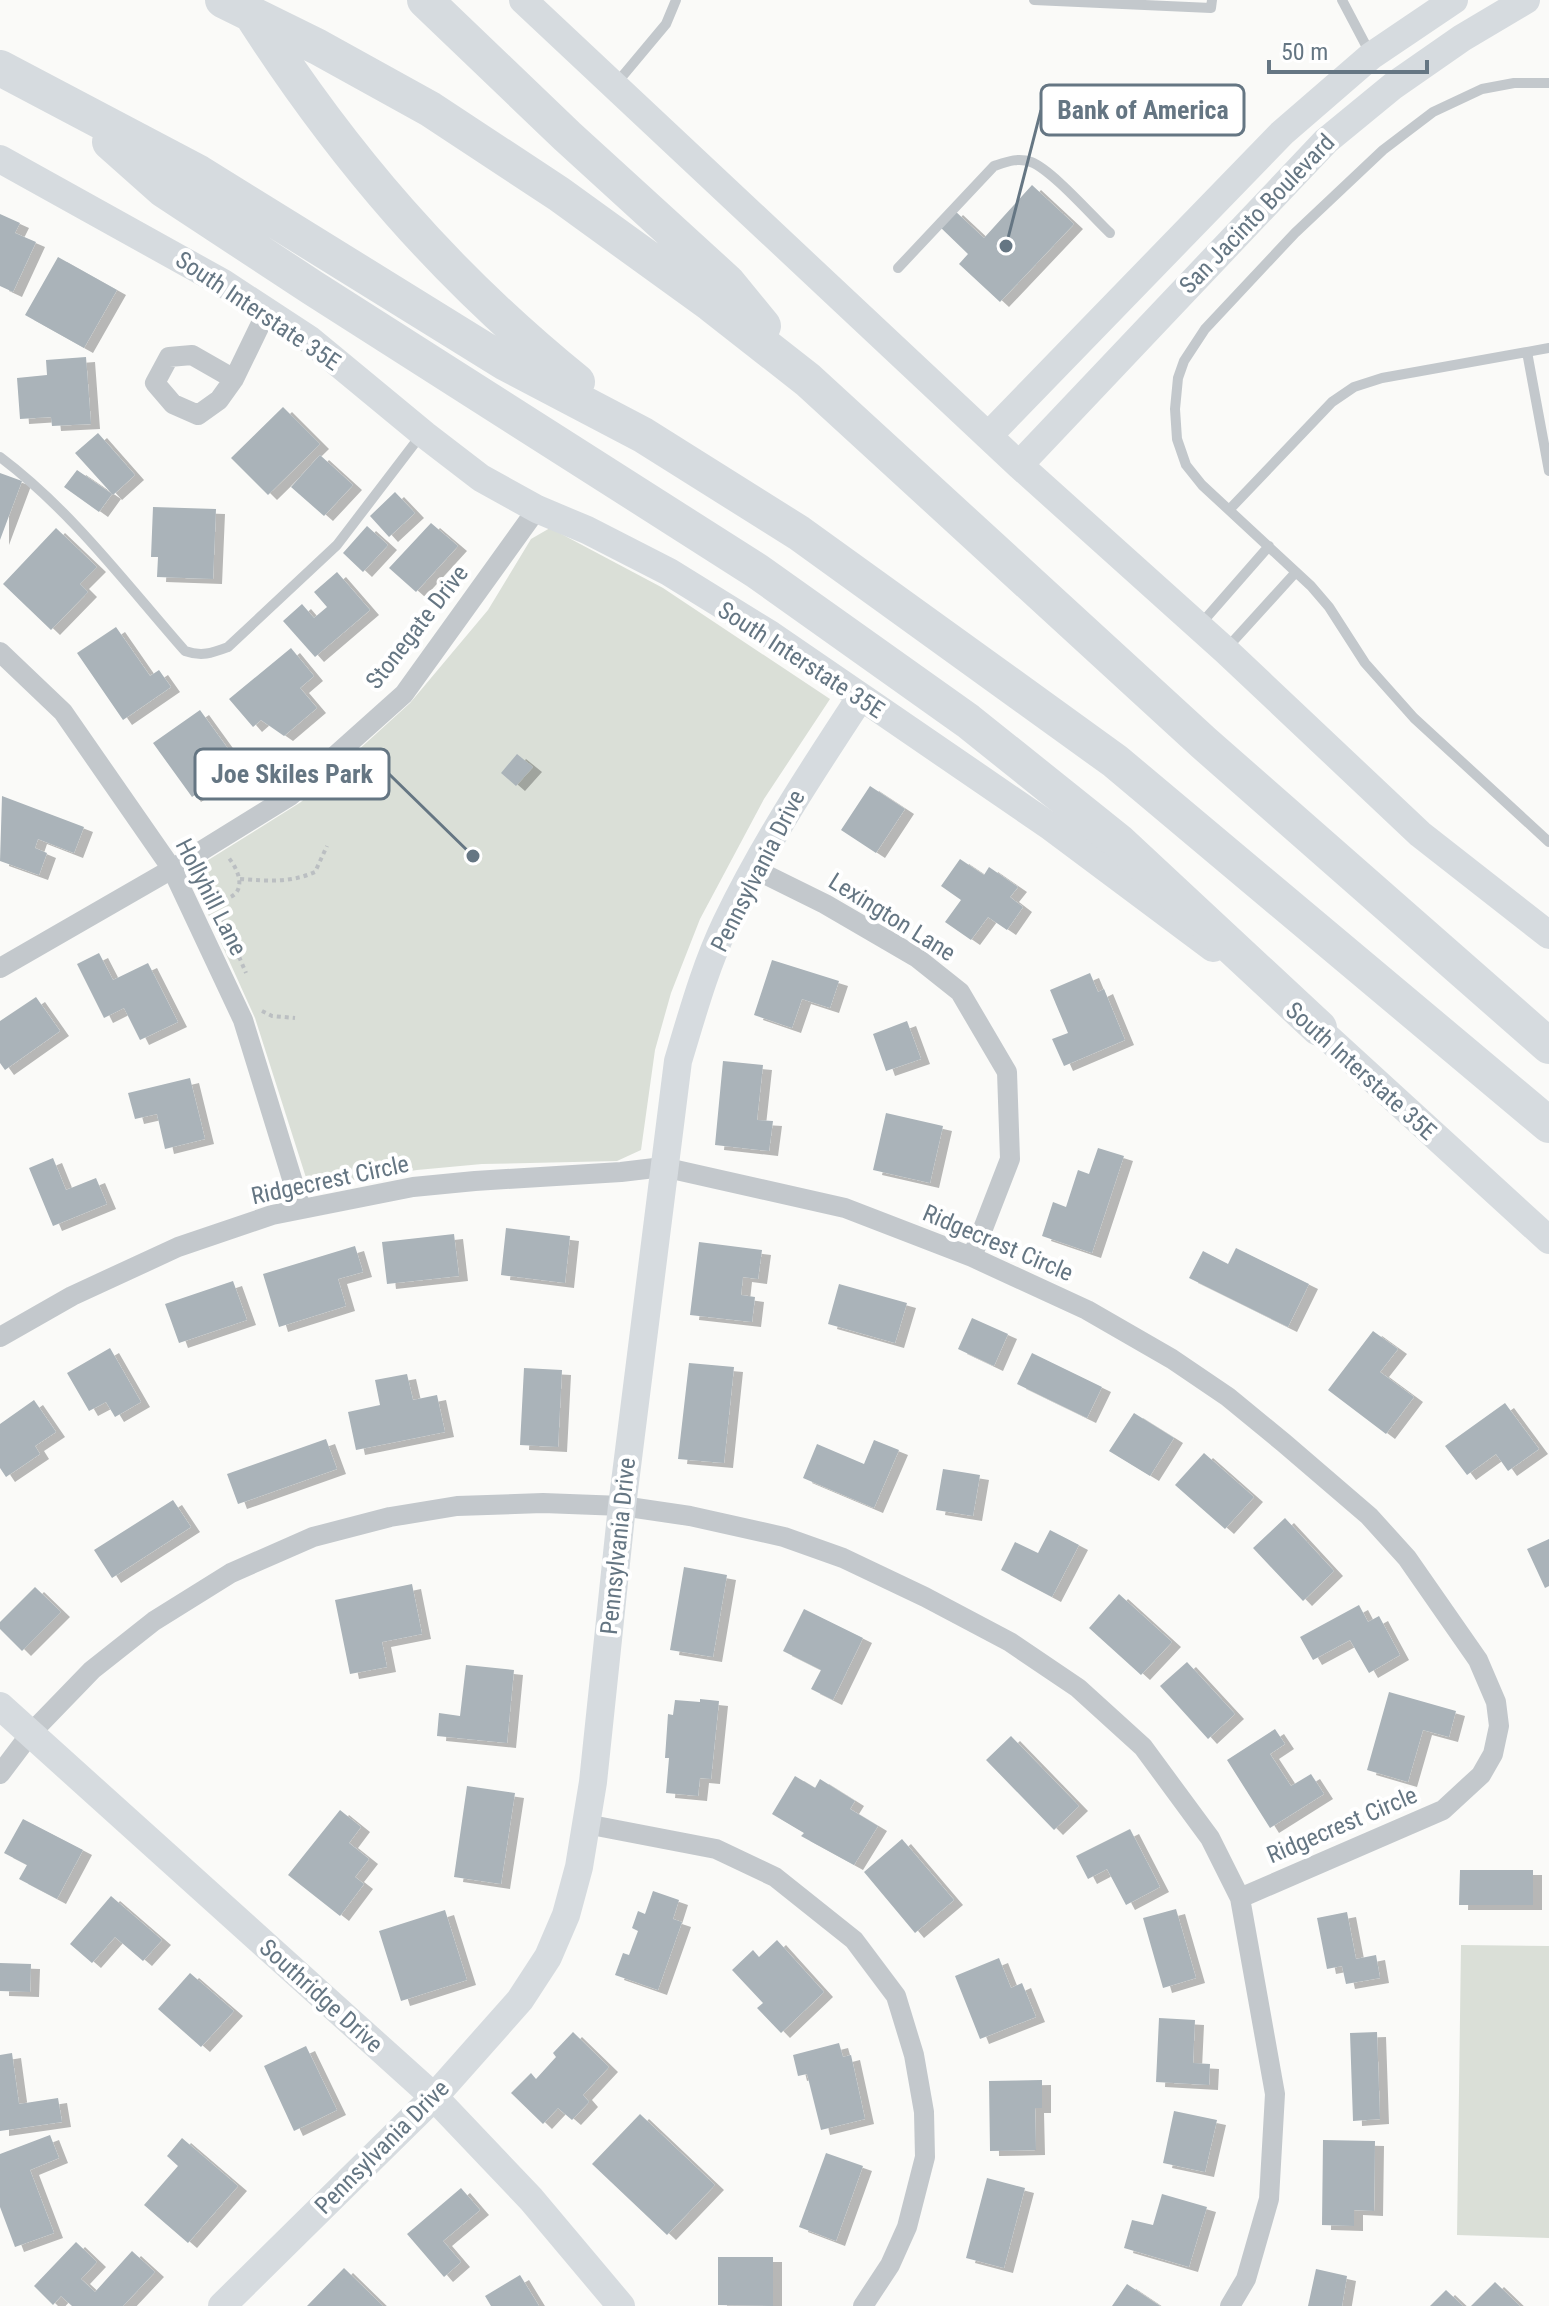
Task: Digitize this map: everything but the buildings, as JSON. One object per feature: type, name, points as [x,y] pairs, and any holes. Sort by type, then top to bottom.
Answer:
[{"type":"highway","points":[[223,0],[318,47],[430,109],[559,194],[711,304],[808,380],[1204,743],[1549,1046]]},
{"type":"highway","points":[[243,0],[328,126],[424,242],[517,333],[643,435]]},
{"type":"highway","points":[[425,0],[567,136],[727,282],[808,380]]},
{"type":"highway","points":[[0,68],[199,173],[504,362],[643,435],[799,533],[1115,761],[1549,1125]]},
{"type":"highway","points":[[60,98],[164,190],[757,571],[968,721],[1118,841],[1319,1028]]},
{"type":"highway","points":[[1406,918],[1549,1024]]},
{"type":"street","points":[[523,0],[1019,465],[1225,650],[1420,834],[1549,935]]},
{"type":"street","name":"San Jacinto Boulevard","points":[[989,435],[1282,133],[1371,56],[1454,0]]},
{"type":"street","name":"San Jacinto Boulevard","points":[[1019,465],[1326,141],[1393,86],[1462,38],[1526,0]]},
{"type":"street","points":[[1371,56],[1393,86]]},
{"type":"street","name":"South Interstate 35E","points":[[0,159],[223,283],[310,340],[466,468],[537,509],[587,530],[669,572],[771,635],[1051,827],[1319,1028],[1549,1240]]},
{"type":"street","points":[[234,379],[266,313]]},
{"type":"street","name":"Stonegate Drive","points":[[0,968],[172,869],[290,796],[404,694],[537,509]]},
{"type":"street","name":"Hollyhill Lane","points":[[0,652],[63,712],[172,869],[243,1020],[301,1208]]},
{"type":"street","name":"Pennsylvania Drive","points":[[222,2306],[434,2097],[520,2000],[548,1957],[566,1915],[586,1824],[678,1061],[725,925],[793,799],[860,698]]},
{"type":"street","name":"Lexington Lane","points":[[754,869],[825,904],[916,957],[960,992],[1007,1072],[1010,1159],[972,1257]]},
{"type":"street","name":"Ridgecrest Circle","points":[[0,1337],[72,1296],[178,1247],[272,1215],[413,1187],[663,1167],[845,1208],[972,1257],[1087,1310],[1172,1359],[1228,1397],[1284,1443],[1369,1516],[1407,1558],[1478,1660],[1496,1702],[1499,1726],[1493,1754],[1481,1775],[1443,1810],[1240,1898]]},
{"type":"street","points":[[0,1774],[31,1733],[92,1670],[154,1621],[231,1573],[313,1537],[390,1517],[457,1506],[543,1503],[622,1506],[690,1516],[784,1537],[843,1558],[1010,1642],[1078,1688],[1143,1747],[1210,1838],[1240,1898],[1275,2094],[1269,2199],[1246,2279],[1230,2306]]},
{"type":"street","name":"Southridge Drive","points":[[0,1706],[434,2097],[531,2199],[621,2306]]},
{"type":"street","points":[[586,1824],[716,1849],[775,1877],[854,1940],[896,1996],[914,2055],[924,2112],[925,2157],[907,2227],[890,2265],[863,2306]]},
{"type":"lane","points":[[614,85],[666,24],[676,0]]},
{"type":"lane","points":[[1034,0],[1211,8],[1212,0]]},
{"type":"lane","points":[[1342,0],[1371,56]]},
{"type":"lane","points":[[1549,83],[1514,83],[1482,89],[1433,112],[1383,150],[1295,233],[1205,329],[1186,357],[1178,378],[1175,409],[1177,439],[1186,465],[1202,485],[1269,546],[1329,607],[1365,663],[1414,718],[1549,842]]},
{"type":"lane","points":[[898,268],[994,166],[1013,160],[1030,162],[1045,171],[1110,233]]},
{"type":"lane","points":[[1229,510],[1332,402],[1354,387],[1382,378],[1549,348]]},
{"type":"lane","points":[[1527,352],[1549,471]]},
{"type":"lane","points":[[0,457],[108,559],[185,651],[209,655],[228,647],[337,545],[423,433]]},
{"type":"lane","points":[[1198,627],[1269,546]]},
{"type":"lane","points":[[1225,650],[1296,572]]},
{"type":"path","points":[[191,909],[214,898],[224,899],[235,895],[240,879],[235,865],[215,842]]},
{"type":"path","points":[[240,879],[275,882],[301,878],[315,872],[327,846]]},
{"type":"path","points":[[214,898],[250,983]]},
{"type":"path","points":[[262,1011],[272,1016],[295,1018]]},
{"type":"shaded area","points":[[550,528],[663,588],[830,699],[764,799],[700,919],[671,993],[655,1050],[641,1150],[617,1161],[482,1164],[417,1170],[309,1187],[255,1018],[189,872],[301,802],[410,703],[488,610],[531,539]]},
{"type":"shaded area","points":[[1461,1945],[1549,1946],[1549,2238],[1457,2235]]},
{"type":"place","name":"Bank of America","points":[[1006,246]]},
{"type":"place","name":"Joe Skiles Park","points":[[473,856]]}]
